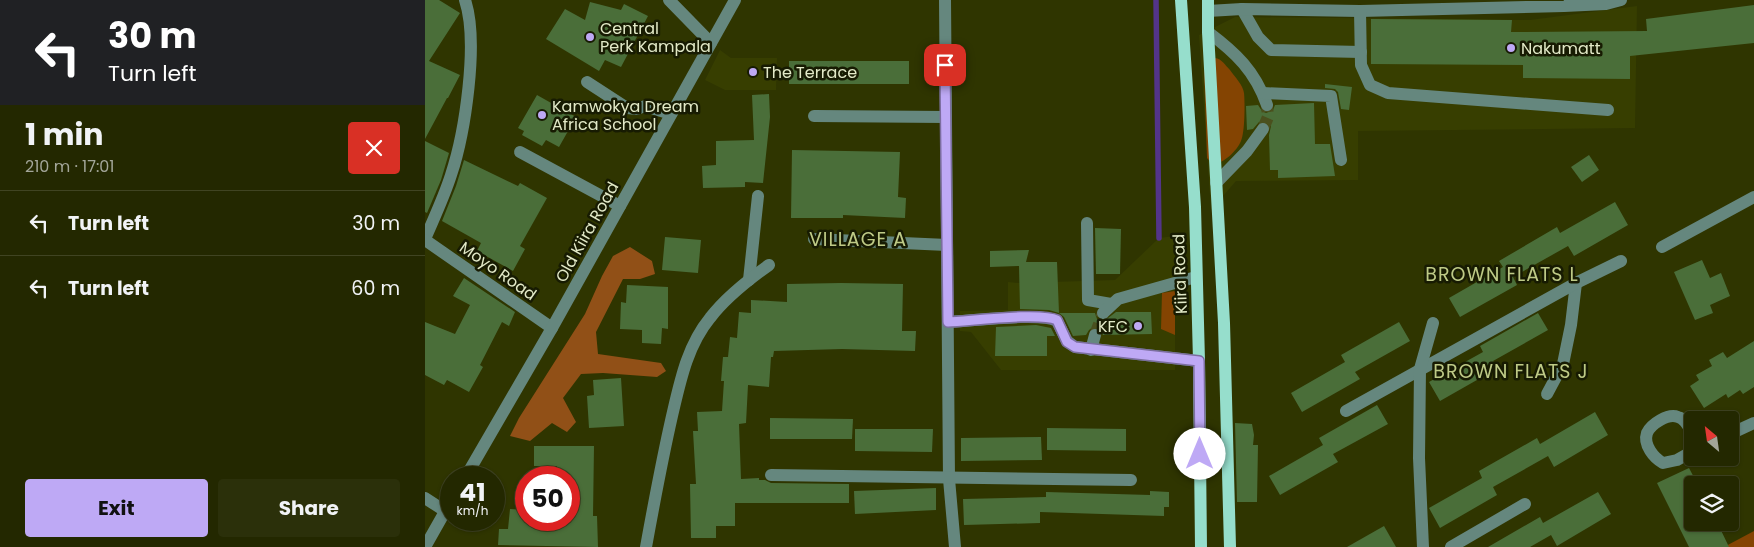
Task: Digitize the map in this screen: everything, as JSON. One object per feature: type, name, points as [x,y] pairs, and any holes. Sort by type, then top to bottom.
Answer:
[{"type":"main road","name":"Kiira Road","points":[[1181,0],[1195,207],[1201,547]]},
{"type":"main road","points":[[1208,5],[1223,323],[1230,547]]},
{"type":"street","points":[[425,240],[451,174],[461,133],[471,48],[471,26],[465,0]]},
{"type":"street","points":[[669,0],[711,44]]},
{"type":"street","name":"Old Kiira Road","points":[[472,466],[552,328],[735,0]]},
{"type":"street","points":[[945,0],[949,478],[955,547]]},
{"type":"street","points":[[1208,5],[1242,9],[1360,11],[1564,6],[1606,4],[1621,0]]},
{"type":"street","points":[[1242,9],[1258,37],[1271,50],[1361,52]]},
{"type":"street","points":[[1360,11],[1361,65],[1371,85],[1388,93],[1608,110]]},
{"type":"street","points":[[1208,32],[1232,50],[1260,85],[1265,99],[1331,96],[1341,160]]},
{"type":"street","points":[[587,82],[627,108],[637,109],[645,106],[671,114]]},
{"type":"street","points":[[814,116],[946,117]]},
{"type":"street","points":[[1216,184],[1247,151],[1263,129]]},
{"type":"street","points":[[520,152],[620,206]]},
{"type":"street","points":[[749,280],[758,196]]},
{"type":"street","points":[[1662,247],[1754,197]]},
{"type":"street","points":[[1087,223],[1088,300],[1107,308],[1119,299],[1196,277]]},
{"type":"street","points":[[815,239],[947,244]]},
{"type":"street","name":"Moyo Road","points":[[425,240],[552,328]]},
{"type":"street","points":[[1346,411],[1419,369],[1621,261]]},
{"type":"street","points":[[646,547],[665,447],[687,358],[697,336],[709,318],[749,280],[769,265]]},
{"type":"street","points":[[1547,394],[1563,364],[1577,283]]},
{"type":"street","points":[[948,322],[1049,317],[1057,320],[1067,342],[1075,347],[1199,361]]},
{"type":"street","points":[[1423,547],[1419,458],[1419,369],[1433,323]]},
{"type":"street","points":[[1091,350],[1095,335]]},
{"type":"street","points":[[1684,421],[1678,417],[1666,417],[1654,425],[1647,433],[1647,439],[1652,454],[1663,463],[1677,460],[1684,456]]},
{"type":"street","points":[[1739,430],[1754,423]]},
{"type":"street","points":[[771,475],[1131,480]]},
{"type":"street","points":[[425,498],[440,503]]},
{"type":"street","points":[[1451,547],[1525,504]]},
{"type":"street","points":[[425,546],[440,520]]},
{"type":"shaded area","points":[[1637,6],[1635,128],[1358,131],[1358,180],[1236,181],[1211,210],[1199,35],[1235,17],[1530,20]]},
{"type":"shaded area","points":[[720,50],[731,58],[777,58],[776,90],[725,90],[705,80]]},
{"type":"shaded area","points":[[1215,58],[1225,64],[1242,87],[1244,93],[1244,117],[1242,137],[1239,145],[1225,160],[1212,164],[1207,158],[1204,71]]},
{"type":"shaded area","points":[[1175,236],[1175,370],[1001,370],[971,332],[960,331],[960,311],[1008,310],[1008,282],[1115,280],[1159,238]]},
{"type":"shaded area","points":[[630,247],[652,261],[655,274],[640,279],[623,279],[596,332],[598,354],[661,363],[666,371],[657,377],[603,373],[581,374],[563,398],[576,422],[567,432],[552,423],[530,441],[510,436],[519,418],[585,314],[613,256]]},
{"type":"shaded area","points":[[1175,291],[1175,335],[1161,329],[1162,293]]},
{"type":"shaded area","points":[[1754,531],[1754,547],[1724,547]]},
{"type":"building","points":[[425,0],[439,0],[460,13],[429,61],[460,75],[425,139]]},
{"type":"building","points":[[590,2],[621,10],[624,4],[648,16],[621,67],[605,60],[599,71],[546,39],[565,9],[585,20]]},
{"type":"building","points":[[1754,5],[1754,43],[1630,56],[1630,79],[1523,78],[1523,65],[1371,64],[1371,19],[1512,20],[1511,32],[1647,31],[1646,19]]},
{"type":"building","points":[[789,61],[909,61],[909,84],[789,84]]},
{"type":"building","points":[[1325,84],[1352,87],[1349,110],[1341,109],[1338,92],[1335,89],[1325,88]]},
{"type":"building","points":[[769,94],[770,117],[763,183],[745,182],[745,187],[703,188],[702,166],[716,165],[716,141],[754,140],[752,95]]},
{"type":"building","points":[[537,95],[576,117],[559,147],[546,140],[542,146],[522,135],[524,131],[518,128]]},
{"type":"building","points":[[1314,103],[1315,144],[1330,144],[1335,176],[1278,178],[1278,170],[1270,170],[1269,135],[1271,126],[1263,121],[1259,122],[1253,129],[1247,130],[1246,106],[1258,105],[1266,113],[1273,110],[1275,105]]},
{"type":"building","points":[[425,141],[449,153],[441,180],[427,213],[425,212]]},
{"type":"building","points":[[792,150],[900,152],[898,197],[906,198],[905,218],[843,215],[843,218],[791,218]]},
{"type":"building","points":[[1589,155],[1599,170],[1582,182],[1571,167]]},
{"type":"building","points":[[464,160],[518,186],[520,183],[547,198],[520,246],[525,249],[513,271],[477,251],[481,243],[442,221]]},
{"type":"building","points":[[1615,202],[1628,225],[1574,256],[1568,246],[1513,277],[1517,285],[1460,317],[1449,298],[1503,267],[1499,261],[1557,227],[1560,233]]},
{"type":"building","points":[[1095,228],[1121,229],[1120,274],[1096,274]]},
{"type":"building","points":[[665,237],[701,240],[698,273],[662,270]]},
{"type":"building","points":[[1029,250],[1026,262],[1057,262],[1059,313],[1049,310],[1020,309],[1019,266],[990,267],[990,251]]},
{"type":"building","points":[[1702,260],[1710,278],[1721,273],[1730,296],[1710,305],[1713,313],[1695,320],[1674,272]]},
{"type":"building","points":[[464,278],[515,312],[509,326],[502,322],[480,365],[483,367],[469,392],[447,380],[444,385],[425,375],[425,322],[455,334],[470,305],[453,296]]},
{"type":"building","points":[[787,284],[903,284],[902,331],[916,331],[915,351],[842,349],[774,351],[773,357],[771,357],[769,387],[748,385],[746,423],[739,424],[741,479],[759,478],[759,480],[771,483],[849,484],[849,503],[735,503],[735,526],[716,526],[716,538],[691,538],[690,484],[696,484],[693,431],[698,431],[697,412],[722,411],[724,381],[721,381],[723,357],[728,357],[730,337],[737,338],[739,312],[751,313],[751,300],[787,302]]},
{"type":"building","points":[[627,285],[668,287],[668,329],[662,328],[661,344],[642,343],[642,330],[620,329],[621,302],[626,303]]},
{"type":"building","points":[[1116,312],[1151,312],[1152,334],[1103,335],[1100,329],[1093,327],[1086,335],[1073,336],[1064,317],[1059,313],[1095,313],[1097,319],[1104,321]]},
{"type":"building","points":[[1538,313],[1548,330],[1493,361],[1498,368],[1440,401],[1429,382],[1483,352],[1480,346]]},
{"type":"building","points":[[1399,322],[1410,341],[1355,372],[1360,379],[1302,412],[1291,393],[1345,362],[1341,355]]},
{"type":"building","points":[[1036,325],[1051,328],[1055,336],[1047,336],[1047,356],[995,356],[996,327]]},
{"type":"building","points":[[1754,341],[1754,387],[1743,394],[1740,390],[1728,398],[1726,394],[1704,408],[1690,386],[1699,380],[1696,375],[1712,366],[1709,360],[1723,352],[1727,358]]},
{"type":"building","points":[[621,378],[624,426],[589,428],[587,396],[594,395],[593,380]]},
{"type":"building","points":[[1377,405],[1388,424],[1333,454],[1338,462],[1280,495],[1269,476],[1323,445],[1319,438]]},
{"type":"building","points":[[1595,412],[1608,435],[1554,467],[1548,456],[1493,487],[1497,495],[1440,528],[1429,508],[1482,478],[1479,471],[1537,438],[1540,444]]},
{"type":"building","points":[[770,418],[853,419],[852,439],[770,439]]},
{"type":"building","points":[[1235,423],[1252,424],[1253,445],[1258,445],[1257,502],[1237,502]]},
{"type":"building","points":[[1047,428],[1126,429],[1126,451],[1047,450]]},
{"type":"building","points":[[855,429],[933,429],[932,452],[855,451]]},
{"type":"building","points":[[1041,437],[1042,460],[961,461],[961,438]]},
{"type":"building","points":[[534,446],[594,446],[593,516],[597,516],[598,547],[498,545],[499,531],[508,529],[510,509],[515,509],[515,531],[580,531],[580,466],[534,466]]},
{"type":"building","points":[[1689,468],[1693,476],[1684,476],[1684,531],[1721,531],[1729,547],[1689,547],[1657,483]]},
{"type":"building","points":[[936,488],[936,510],[855,514],[854,491]]},
{"type":"building","points":[[1150,491],[1169,492],[1169,507],[1164,507],[1164,516],[1040,512],[1040,523],[964,525],[963,499],[1046,497],[1046,492],[1150,495]]},
{"type":"building","points":[[1598,492],[1611,514],[1557,546],[1551,535],[1530,547],[1488,547],[1540,517],[1543,523]]},
{"type":"building","points":[[1384,526],[1396,547],[1347,547]]},
{"type":"waterway","points":[[1156,0],[1159,238]]},
{"type":"tunnel","points":[[1263,129],[1268,117],[1267,105]]},
{"type":"tunnel","points":[[1095,335],[1103,313]]},
{"type":"place","name":"Central Perk Kampala","points":[[590,37]]},
{"type":"place","name":"Nakumatt","points":[[1511,48]]},
{"type":"place","name":"The Terrace","points":[[753,72]]},
{"type":"place","name":"Kamwokya Dream Africa School","points":[[542,115]]},
{"type":"place","name":"KFC","points":[[1138,326]]},
{"type":"district","name":"VILLAGE A","points":[[858,239]]},
{"type":"district","name":"BROWN FLATS L","points":[[1502,274]]},
{"type":"district","name":"BROWN FLATS J","points":[[1511,371]]},
{"type":"route","points":[[945,65],[948,322],[1049,317],[1057,320],[1067,342],[1075,347],[1199,361],[1200,454]]}]
